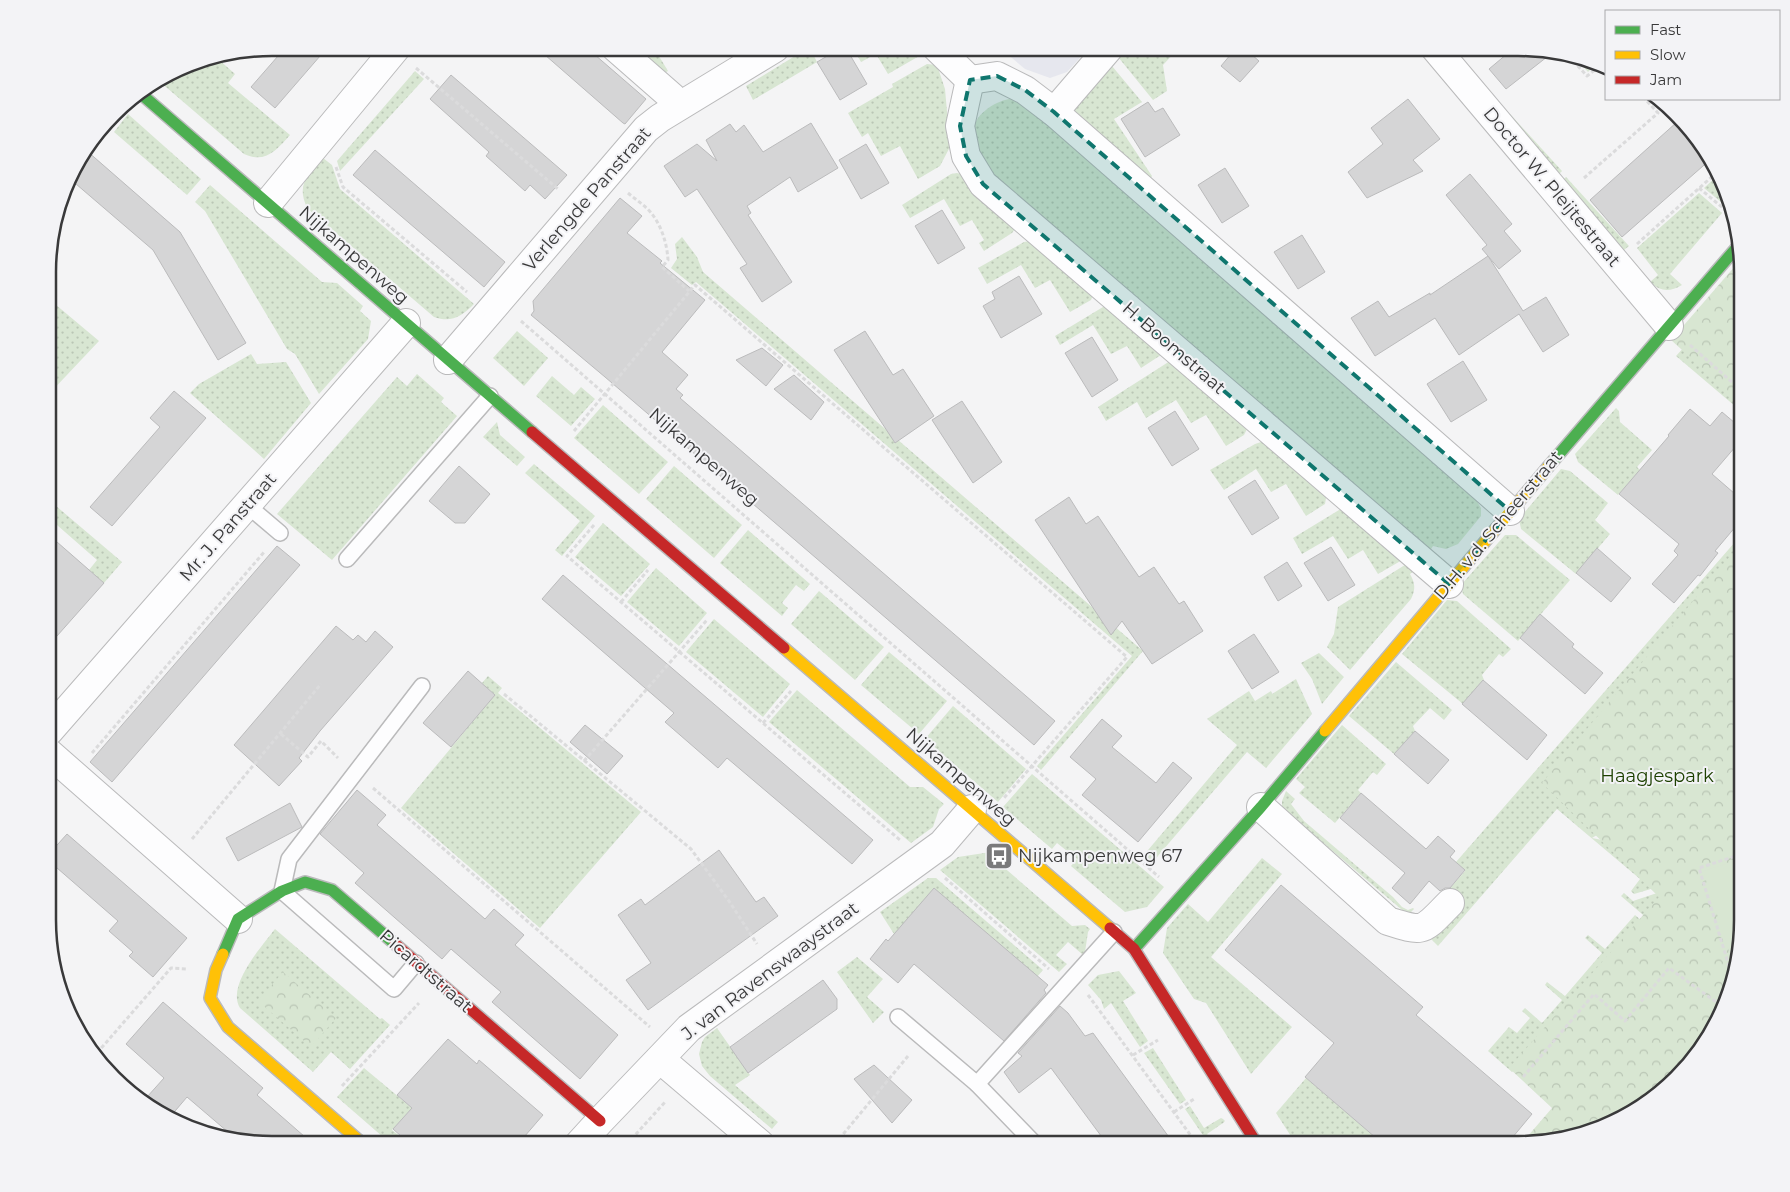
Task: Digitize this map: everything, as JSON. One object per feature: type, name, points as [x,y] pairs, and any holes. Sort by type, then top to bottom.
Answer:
[{"type":"street","points":[[268,203],[389,56]]},
{"type":"street","points":[[625,56],[672,96],[679,106]]},
{"type":"street","name":"Verlengde Panstraat","points":[[448,360],[646,129],[679,106],[762,56]]},
{"type":"street","points":[[944,56],[970,80],[997,76],[1025,90],[1054,112],[1510,511]]},
{"type":"street","points":[[1054,112],[1102,56]]},
{"type":"street","name":"Doctor W. Pleijtestraat","points":[[1442,56],[1669,326]]},
{"type":"street","name":"H. Boomstraat","points":[[970,80],[960,126],[966,156],[983,184],[1449,584]]},
{"type":"street","name":"Nijkampenweg","points":[[146,98],[1134,949],[1252,1136]]},
{"type":"street","name":"D.H. v.d. Scheerstraat","points":[[1134,949],[1261,807],[1510,511],[1733,252]]},
{"type":"street","name":"Mr. J. Panstraat","points":[[56,723],[406,323]]},
{"type":"street","points":[[56,759],[238,919],[216,970],[210,998],[228,1027],[354,1136]]},
{"type":"street","points":[[1261,807],[1388,921],[1413,929],[1426,927],[1450,903]]},
{"type":"street","name":"J. van Ravenswaaystraat","points":[[586,1136],[689,1028],[923,858],[979,815]]},
{"type":"street","name":"Picardtstraat","points":[[238,919],[282,891],[305,882],[332,890],[600,1121]]},
{"type":"street","points":[[666,1052],[685,1081],[750,1136]]},
{"type":"lane","points":[[347,559],[490,396]]},
{"type":"lane","points":[[247,505],[280,533]]},
{"type":"lane","points":[[416,963],[394,989],[282,891],[289,859],[422,686]]},
{"type":"lane","points":[[977,1084],[1114,932]]},
{"type":"lane","points":[[898,1017],[977,1084],[1027,1136]]},
{"type":"path","points":[[405,56],[579,208]]},
{"type":"path","points":[[1577,65],[1587,76],[1594,71]]},
{"type":"path","points":[[1551,186],[1568,171],[1579,183],[1658,113],[1646,100]]},
{"type":"path","name":"Nijkampenweg","points":[[314,147],[335,163],[343,187],[605,394],[1181,897]]},
{"type":"path","points":[[607,175],[652,214],[662,232],[667,248],[668,260],[662,267],[689,291]]},
{"type":"path","points":[[1631,249],[1711,177]]},
{"type":"path","points":[[1699,188],[1724,209]]},
{"type":"path","points":[[556,452],[695,285],[1127,657],[1031,766],[979,815]]},
{"type":"path","points":[[1669,326],[1734,384]]},
{"type":"path","points":[[613,502],[567,556],[923,858],[1071,980],[1191,1136]]},
{"type":"path","points":[[74,775],[280,533]]},
{"type":"path","points":[[621,602],[668,548]]},
{"type":"path","points":[[584,761],[726,598]]},
{"type":"path","points":[[764,723],[809,670]]},
{"type":"path","points":[[174,862],[322,684]]},
{"type":"path","points":[[504,694],[691,849],[729,901],[772,967]]},
{"type":"path","points":[[281,734],[308,757],[321,741],[666,1052]]},
{"type":"path","points":[[1729,965],[1699,868],[1734,857]]},
{"type":"path","points":[[100,1050],[171,968],[216,970]]},
{"type":"path","points":[[1523,1077],[1594,994],[1625,1021],[1669,968],[1717,1002]]},
{"type":"path","points":[[321,1108],[438,982]]},
{"type":"path","points":[[842,1136],[923,1038]]},
{"type":"path","points":[[635,1136],[685,1081]]},
{"type":"highlighted area","points":[[997,76],[1025,90],[1054,112],[1510,511],[1449,584],[983,184],[966,156],[960,126],[970,80]]},
{"type":"shaded area","points":[[1010,56],[1082,56],[1067,72],[1050,78],[1025,69]]},
{"type":"green space","points":[[637,56],[659,56],[668,71],[663,74]]},
{"type":"green space","points":[[795,56],[814,56],[817,62],[753,100],[746,86]]},
{"type":"green space","points":[[858,56],[872,56],[861,62]]},
{"type":"green space","points":[[877,56],[919,56],[888,74]]},
{"type":"green space","points":[[1117,56],[1171,56],[1163,65],[1167,91],[1153,100]]},
{"type":"green space","points":[[1107,60],[1142,102],[1114,119],[1152,176],[1147,185],[1074,120],[1072,103]]},
{"type":"green space","points":[[222,62],[235,74],[228,83],[290,135],[270,154],[251,157],[244,154],[164,85],[190,73]]},
{"type":"green space","points":[[927,64],[937,65],[945,89],[951,145],[940,166],[918,179],[900,146],[881,156],[868,133],[862,137],[848,113],[893,87],[892,84]]},
{"type":"green space","points":[[415,71],[424,79],[340,171],[337,161]]},
{"type":"green space","points":[[1009,99],[1025,101],[1481,494],[1476,500],[1481,508],[1481,516],[1458,544],[1446,549],[1433,546],[1429,552],[984,167],[976,152],[973,136],[974,126],[985,110]]},
{"type":"green space","points":[[128,114],[201,179],[187,195],[114,132]]},
{"type":"green space","points":[[1510,114],[1562,171],[1555,178],[1505,118]]},
{"type":"green space","points":[[323,158],[332,165],[340,189],[474,304],[456,318],[440,319],[434,317],[307,208],[303,186],[308,175]]},
{"type":"green space","points":[[951,174],[964,175],[1018,225],[1012,233],[984,251],[979,243],[984,240],[972,220],[960,226],[944,199],[910,218],[902,205]]},
{"type":"green space","points":[[1566,177],[1629,246],[1618,255],[1559,183]]},
{"type":"green space","points":[[1712,180],[1722,203],[1704,188]]},
{"type":"green space","points":[[210,185],[322,282],[337,283],[363,306],[360,311],[371,321],[368,339],[319,394],[295,354],[287,349],[205,211],[195,202]]},
{"type":"green space","points":[[1699,193],[1722,213],[1670,274],[1682,285],[1670,290],[1658,288],[1650,282],[1658,275],[1637,248]]},
{"type":"green space","points":[[682,237],[697,257],[703,272],[1143,651],[1041,770],[1037,766],[1132,656],[696,282],[692,285],[671,268],[677,259],[675,244]]},
{"type":"green space","points":[[1035,240],[1093,295],[1091,300],[1070,312],[1050,280],[1035,288],[1021,265],[987,284],[978,268],[1024,242]]},
{"type":"green space","points":[[1734,268],[1734,397],[1671,340]]},
{"type":"green space","points":[[56,305],[99,341],[56,387]]},
{"type":"green space","points":[[1112,306],[1161,355],[1141,368],[1127,346],[1111,354],[1093,325],[1060,345],[1055,336],[1103,307]]},
{"type":"green space","points":[[517,331],[548,358],[524,386],[493,358]]},
{"type":"green space","points":[[1685,346],[1734,388],[1734,405],[1676,356]]},
{"type":"green space","points":[[251,354],[257,364],[286,362],[311,403],[264,459],[190,393],[199,384]]},
{"type":"green space","points":[[1170,361],[1248,427],[1244,435],[1226,446],[1206,415],[1191,423],[1176,400],[1146,418],[1137,402],[1106,421],[1098,407]]},
{"type":"green space","points":[[417,374],[444,398],[441,402],[457,416],[332,560],[277,514],[397,377],[407,386]]},
{"type":"green space","points":[[552,376],[574,395],[581,387],[595,399],[571,426],[536,396]]},
{"type":"green space","points":[[603,405],[668,462],[639,494],[574,438]]},
{"type":"green space","points":[[1616,408],[1619,411],[1620,422],[1652,450],[1637,467],[1640,470],[1618,495],[1578,462],[1575,454]]},
{"type":"green space","points":[[497,422],[500,435],[525,457],[517,466],[483,437]]},
{"type":"green space","points":[[1267,440],[1327,492],[1325,504],[1306,516],[1286,484],[1271,492],[1256,469],[1224,490],[1210,470],[1255,444]]},
{"type":"green space","points":[[534,464],[595,516],[562,556],[555,550],[580,521],[525,473]]},
{"type":"green space","points":[[674,466],[742,525],[714,558],[646,499]]},
{"type":"green space","points":[[1561,469],[1570,471],[1608,503],[1595,520],[1610,534],[1576,574],[1521,529],[1519,519]]},
{"type":"green space","points":[[56,506],[122,562],[104,583],[89,570],[97,560],[56,524]]},
{"type":"green space","points":[[1339,510],[1347,510],[1404,559],[1378,574],[1363,550],[1348,559],[1333,536],[1302,554],[1293,538]]},
{"type":"green space","points":[[603,523],[650,564],[621,596],[575,557]]},
{"type":"green space","points":[[748,530],[810,584],[804,591],[796,585],[782,603],[788,608],[782,616],[720,563]]},
{"type":"green space","points":[[1505,535],[1516,535],[1570,580],[1518,641],[1463,594],[1461,585]]},
{"type":"green space","points":[[1734,543],[1734,834],[1630,815],[1592,838],[1612,842],[1661,886],[1634,894],[1631,891],[1640,879],[1557,809],[1438,946],[1430,938],[1444,895],[1465,871],[1456,862]]},
{"type":"green space","name":"Haagjespark","points":[[1734,552],[1734,920],[1730,962],[1722,989],[1705,1028],[1697,1040],[1671,1073],[1649,1091],[1626,1107],[1587,1124],[1560,1132],[1529,1135],[1552,1108],[1509,1068],[1659,897],[1542,783]]},
{"type":"green space","points":[[1408,563],[1416,569],[1410,574],[1414,586],[1411,599],[1350,670],[1327,647],[1334,634],[1338,607]]},
{"type":"green space","points":[[656,568],[707,613],[679,646],[627,602]]},
{"type":"green space","points":[[819,591],[884,647],[855,680],[791,624]]},
{"type":"green space","points":[[1447,600],[1457,601],[1511,649],[1503,657],[1499,654],[1482,675],[1484,680],[1463,704],[1402,654]]},
{"type":"green space","points":[[714,619],[790,684],[763,717],[686,652]]},
{"type":"green space","points":[[889,652],[947,701],[919,734],[861,685]]},
{"type":"green space","points":[[1319,653],[1344,677],[1322,704],[1312,679],[1301,663]]},
{"type":"green space","points":[[1396,662],[1452,710],[1444,720],[1430,708],[1413,726],[1415,731],[1394,754],[1349,716]]},
{"type":"green space","points":[[488,676],[502,688],[498,693],[641,812],[540,928],[401,808],[495,695],[482,683]]},
{"type":"green space","points":[[1296,679],[1312,714],[1266,768],[1247,752],[1151,864],[1143,856],[1237,745],[1207,719],[1249,691],[1255,701],[1271,691],[1272,694]]},
{"type":"green space","points":[[797,690],[910,787],[923,787],[944,804],[939,809],[933,827],[911,843],[769,722]]},
{"type":"green space","points":[[953,706],[1026,769],[998,802],[925,739]]},
{"type":"green space","points":[[1342,725],[1386,764],[1377,775],[1373,772],[1358,790],[1361,793],[1335,823],[1299,793],[1305,787],[1296,779]]},
{"type":"green space","points":[[1032,774],[1164,887],[1147,907],[1125,912],[1071,866],[1077,859],[1057,843],[1052,849],[1003,807]]},
{"type":"green space","points":[[1286,791],[1295,799],[1291,804],[1304,821],[1393,897],[1402,907],[1408,910],[1414,909],[1408,915],[1282,808],[1282,801]]},
{"type":"green space","points":[[995,848],[1000,852],[1001,865],[1072,926],[1085,925],[1090,929],[1085,952],[1082,954],[1068,942],[1056,955],[1067,964],[1059,972],[940,870],[958,857],[991,852]]},
{"type":"green space","points":[[1262,858],[1282,874],[1211,957],[1292,1027],[1251,1074],[1206,1003],[1194,999],[1163,953],[1167,928],[1188,904],[1208,922]]},
{"type":"green space","points":[[1734,861],[1734,920],[1731,957],[1703,871]]},
{"type":"green space","points":[[928,878],[936,878],[1043,970],[1037,977],[894,934],[880,912]]},
{"type":"green space","points":[[1666,890],[1649,920],[1621,896],[1624,893],[1633,901]]},
{"type":"green space","points":[[1635,915],[1642,921],[1512,1072],[1488,1051],[1509,1027],[1517,1033],[1530,1018],[1522,1011],[1525,1008],[1542,1023],[1562,1000],[1545,985],[1547,982],[1565,996],[1602,953],[1585,938],[1588,935],[1605,949]]},
{"type":"green space","points":[[275,929],[380,1019],[382,1018],[390,1025],[350,1069],[331,1052],[313,1072],[240,1008],[237,999],[241,978]]},
{"type":"green space","points":[[857,957],[883,979],[867,997],[884,1012],[873,1023],[837,972]]},
{"type":"green space","points":[[1119,971],[1136,993],[1123,1001],[1148,1041],[1140,1047],[1111,1003],[1104,1009],[1101,1000],[1088,985],[1098,975]]},
{"type":"green space","points":[[283,972],[336,1018],[311,1047],[258,1001]]},
{"type":"green space","points":[[717,1028],[750,1075],[735,1085],[778,1122],[772,1129],[710,1076],[702,1066],[699,1054],[702,1042],[705,1037]]},
{"type":"green space","points":[[1153,1048],[1186,1100],[1180,1104],[1144,1053]]},
{"type":"green space","points":[[364,1068],[412,1108],[392,1130],[400,1136],[382,1136],[337,1097]]},
{"type":"green space","points":[[1306,1078],[1374,1136],[1291,1136],[1276,1113]]},
{"type":"green space","points":[[1190,1106],[1204,1128],[1221,1118],[1225,1121],[1207,1134],[1208,1136],[1204,1136],[1185,1109]]},
{"type":"building","points":[[278,56],[320,56],[275,108],[251,87]]},
{"type":"building","points":[[546,56],[596,56],[646,99],[625,124]]},
{"type":"building","points":[[827,56],[851,56],[867,84],[840,100],[817,62]]},
{"type":"building","points":[[1229,56],[1253,56],[1259,61],[1240,82],[1221,66]]},
{"type":"building","points":[[1504,56],[1546,58],[1506,89],[1489,69]]},
{"type":"building","points":[[451,75],[567,175],[545,199],[530,185],[525,191],[486,156],[489,152],[430,99]]},
{"type":"building","points":[[1408,99],[1440,139],[1413,160],[1423,171],[1367,198],[1348,172],[1383,144],[1371,128]]},
{"type":"building","points":[[1148,102],[1155,112],[1163,108],[1180,135],[1145,157],[1121,119]]},
{"type":"building","points":[[811,123],[838,168],[798,192],[790,177],[747,206],[751,213],[748,215],[792,282],[762,302],[740,268],[747,264],[697,189],[685,197],[664,166],[697,144],[717,161],[706,140],[730,124],[736,132],[744,125],[763,152]]},
{"type":"building","points":[[1675,124],[1705,164],[1622,237],[1590,200]]},
{"type":"building","points":[[866,144],[889,183],[861,199],[839,160]]},
{"type":"building","points":[[375,150],[505,262],[484,287],[353,175]]},
{"type":"building","points":[[91,155],[180,232],[246,343],[218,360],[153,250],[76,184]]},
{"type":"building","points":[[1225,168],[1249,206],[1222,223],[1198,185]]},
{"type":"building","points":[[1470,174],[1512,224],[1504,231],[1521,251],[1499,269],[1482,249],[1487,245],[1446,195]]},
{"type":"building","points":[[620,198],[642,216],[627,233],[662,261],[660,263],[705,300],[662,352],[688,375],[676,389],[683,395],[680,398],[1055,721],[1034,745],[531,315],[534,311],[533,301]]},
{"type":"building","points":[[942,210],[965,248],[938,264],[915,226]]},
{"type":"building","points":[[1302,235],[1325,272],[1298,289],[1274,252]]},
{"type":"building","points":[[1488,256],[1523,311],[1546,297],[1569,335],[1543,352],[1519,314],[1459,355],[1435,318],[1375,356],[1351,318],[1378,301],[1389,317],[1430,293],[1430,295]]},
{"type":"building","points":[[1019,276],[1042,314],[1001,338],[983,306],[995,299],[992,292]]},
{"type":"building","points":[[865,331],[893,375],[903,369],[934,416],[895,443],[834,350]]},
{"type":"building","points":[[1092,337],[1118,380],[1092,397],[1065,353]]},
{"type":"building","points":[[762,348],[783,365],[766,386],[736,360]]},
{"type":"building","points":[[1463,361],[1487,400],[1451,422],[1427,384]]},
{"type":"building","points":[[794,375],[824,402],[811,420],[774,389]]},
{"type":"building","points":[[174,391],[206,418],[112,526],[90,507],[160,427],[150,418]]},
{"type":"building","points":[[962,401],[1002,462],[973,483],[932,420]]},
{"type":"building","points":[[1690,409],[1710,426],[1722,412],[1734,422],[1734,448],[1712,474],[1734,493],[1734,528],[1715,551],[1718,553],[1700,576],[1698,575],[1674,603],[1652,584],[1678,555],[1674,551],[1679,544],[1619,494]]},
{"type":"building","points":[[1175,411],[1199,449],[1172,466],[1148,428]]},
{"type":"building","points":[[459,466],[490,494],[465,523],[455,523],[429,501]]},
{"type":"building","points":[[1255,480],[1279,518],[1252,535],[1228,497]]},
{"type":"building","points":[[1069,497],[1086,524],[1098,516],[1139,577],[1154,567],[1179,604],[1184,601],[1203,631],[1152,664],[1122,621],[1111,635],[1035,520]]},
{"type":"building","points":[[56,541],[104,583],[56,637]]},
{"type":"building","points":[[277,546],[300,565],[112,782],[90,762]]},
{"type":"building","points":[[1331,547],[1355,585],[1328,601],[1304,563]]},
{"type":"building","points":[[1597,548],[1631,578],[1611,602],[1576,573]]},
{"type":"building","points":[[1287,562],[1302,586],[1278,601],[1264,577]]},
{"type":"building","points":[[563,575],[873,840],[852,864],[727,758],[718,768],[665,722],[674,713],[542,599]]},
{"type":"building","points":[[1540,614],[1574,644],[1572,647],[1603,673],[1585,694],[1520,638]]},
{"type":"building","points":[[336,626],[353,640],[358,635],[366,642],[375,631],[393,647],[320,731],[299,758],[302,761],[279,786],[234,745]]},
{"type":"building","points":[[1254,634],[1279,672],[1252,689],[1228,651]]},
{"type":"building","points":[[468,671],[495,695],[451,747],[423,723]]},
{"type":"building","points":[[1483,680],[1547,735],[1527,760],[1462,704]]},
{"type":"building","points":[[1102,719],[1122,736],[1112,747],[1156,783],[1173,762],[1192,778],[1138,842],[1082,795],[1096,779],[1070,757]]},
{"type":"building","points":[[585,725],[623,756],[607,774],[570,742]]},
{"type":"building","points":[[1415,731],[1449,760],[1428,784],[1394,754]]},
{"type":"building","points":[[357,790],[386,815],[377,825],[485,919],[494,909],[524,935],[515,945],[618,1035],[580,1079],[492,1002],[501,992],[451,949],[442,959],[355,883],[364,873],[320,834]]},
{"type":"building","points":[[1361,793],[1426,849],[1438,836],[1455,851],[1450,857],[1465,870],[1450,888],[1440,891],[1429,881],[1410,904],[1392,888],[1405,873],[1340,818]]},
{"type":"building","points":[[290,803],[302,827],[238,861],[226,838]]},
{"type":"building","points":[[67,834],[187,938],[153,977],[129,956],[133,952],[109,931],[118,921],[56,867],[56,846]]},
{"type":"building","points":[[719,850],[756,902],[764,897],[778,916],[648,1010],[626,980],[651,963],[618,915],[641,899],[645,905]]},
{"type":"building","points":[[1281,885],[1423,1007],[1416,1015],[1532,1114],[1514,1136],[1374,1136],[1305,1077],[1334,1043],[1225,950]]},
{"type":"building","points":[[934,888],[1048,985],[1044,990],[1046,993],[1004,1041],[914,964],[898,983],[870,959],[886,939],[888,941]]},
{"type":"building","points":[[823,980],[837,999],[837,1009],[748,1073],[730,1047]]},
{"type":"building","points":[[163,1002],[263,1088],[257,1095],[304,1136],[272,1136],[227,1131],[187,1097],[174,1112],[164,1107],[148,1096],[164,1078],[126,1044]]},
{"type":"building","points":[[1060,1006],[1068,1013],[1085,1036],[1093,1033],[1168,1136],[1101,1136],[1051,1068],[1019,1093],[1004,1072],[1022,1056],[1018,1053]]},
{"type":"building","points":[[448,1039],[477,1064],[479,1060],[543,1115],[525,1136],[401,1136],[393,1129],[412,1108],[397,1095]]},
{"type":"building","points":[[874,1065],[912,1100],[892,1123],[854,1079]]},
{"type":"traffic: fast","points":[[145,98],[532,432]]},
{"type":"traffic: fast","points":[[1548,467],[1733,252]]},
{"type":"traffic: fast","points":[[1134,949],[1261,807],[1325,731]]},
{"type":"traffic: fast","points":[[223,954],[238,919],[282,891],[305,882],[332,890],[395,944]]},
{"type":"traffic: slow","points":[[1325,731],[1548,467]]},
{"type":"traffic: slow","points":[[784,648],[1110,928]]},
{"type":"traffic: slow","points":[[223,954],[216,970],[210,998],[228,1027],[354,1136]]},
{"type":"traffic: jam","points":[[532,432],[784,648]]},
{"type":"traffic: jam","points":[[1110,928],[1134,949],[1252,1136]]},
{"type":"traffic: jam","points":[[395,944],[600,1121]]},
{"type":"place","name":"Nijkampenweg 67","points":[[999,856]]}]
